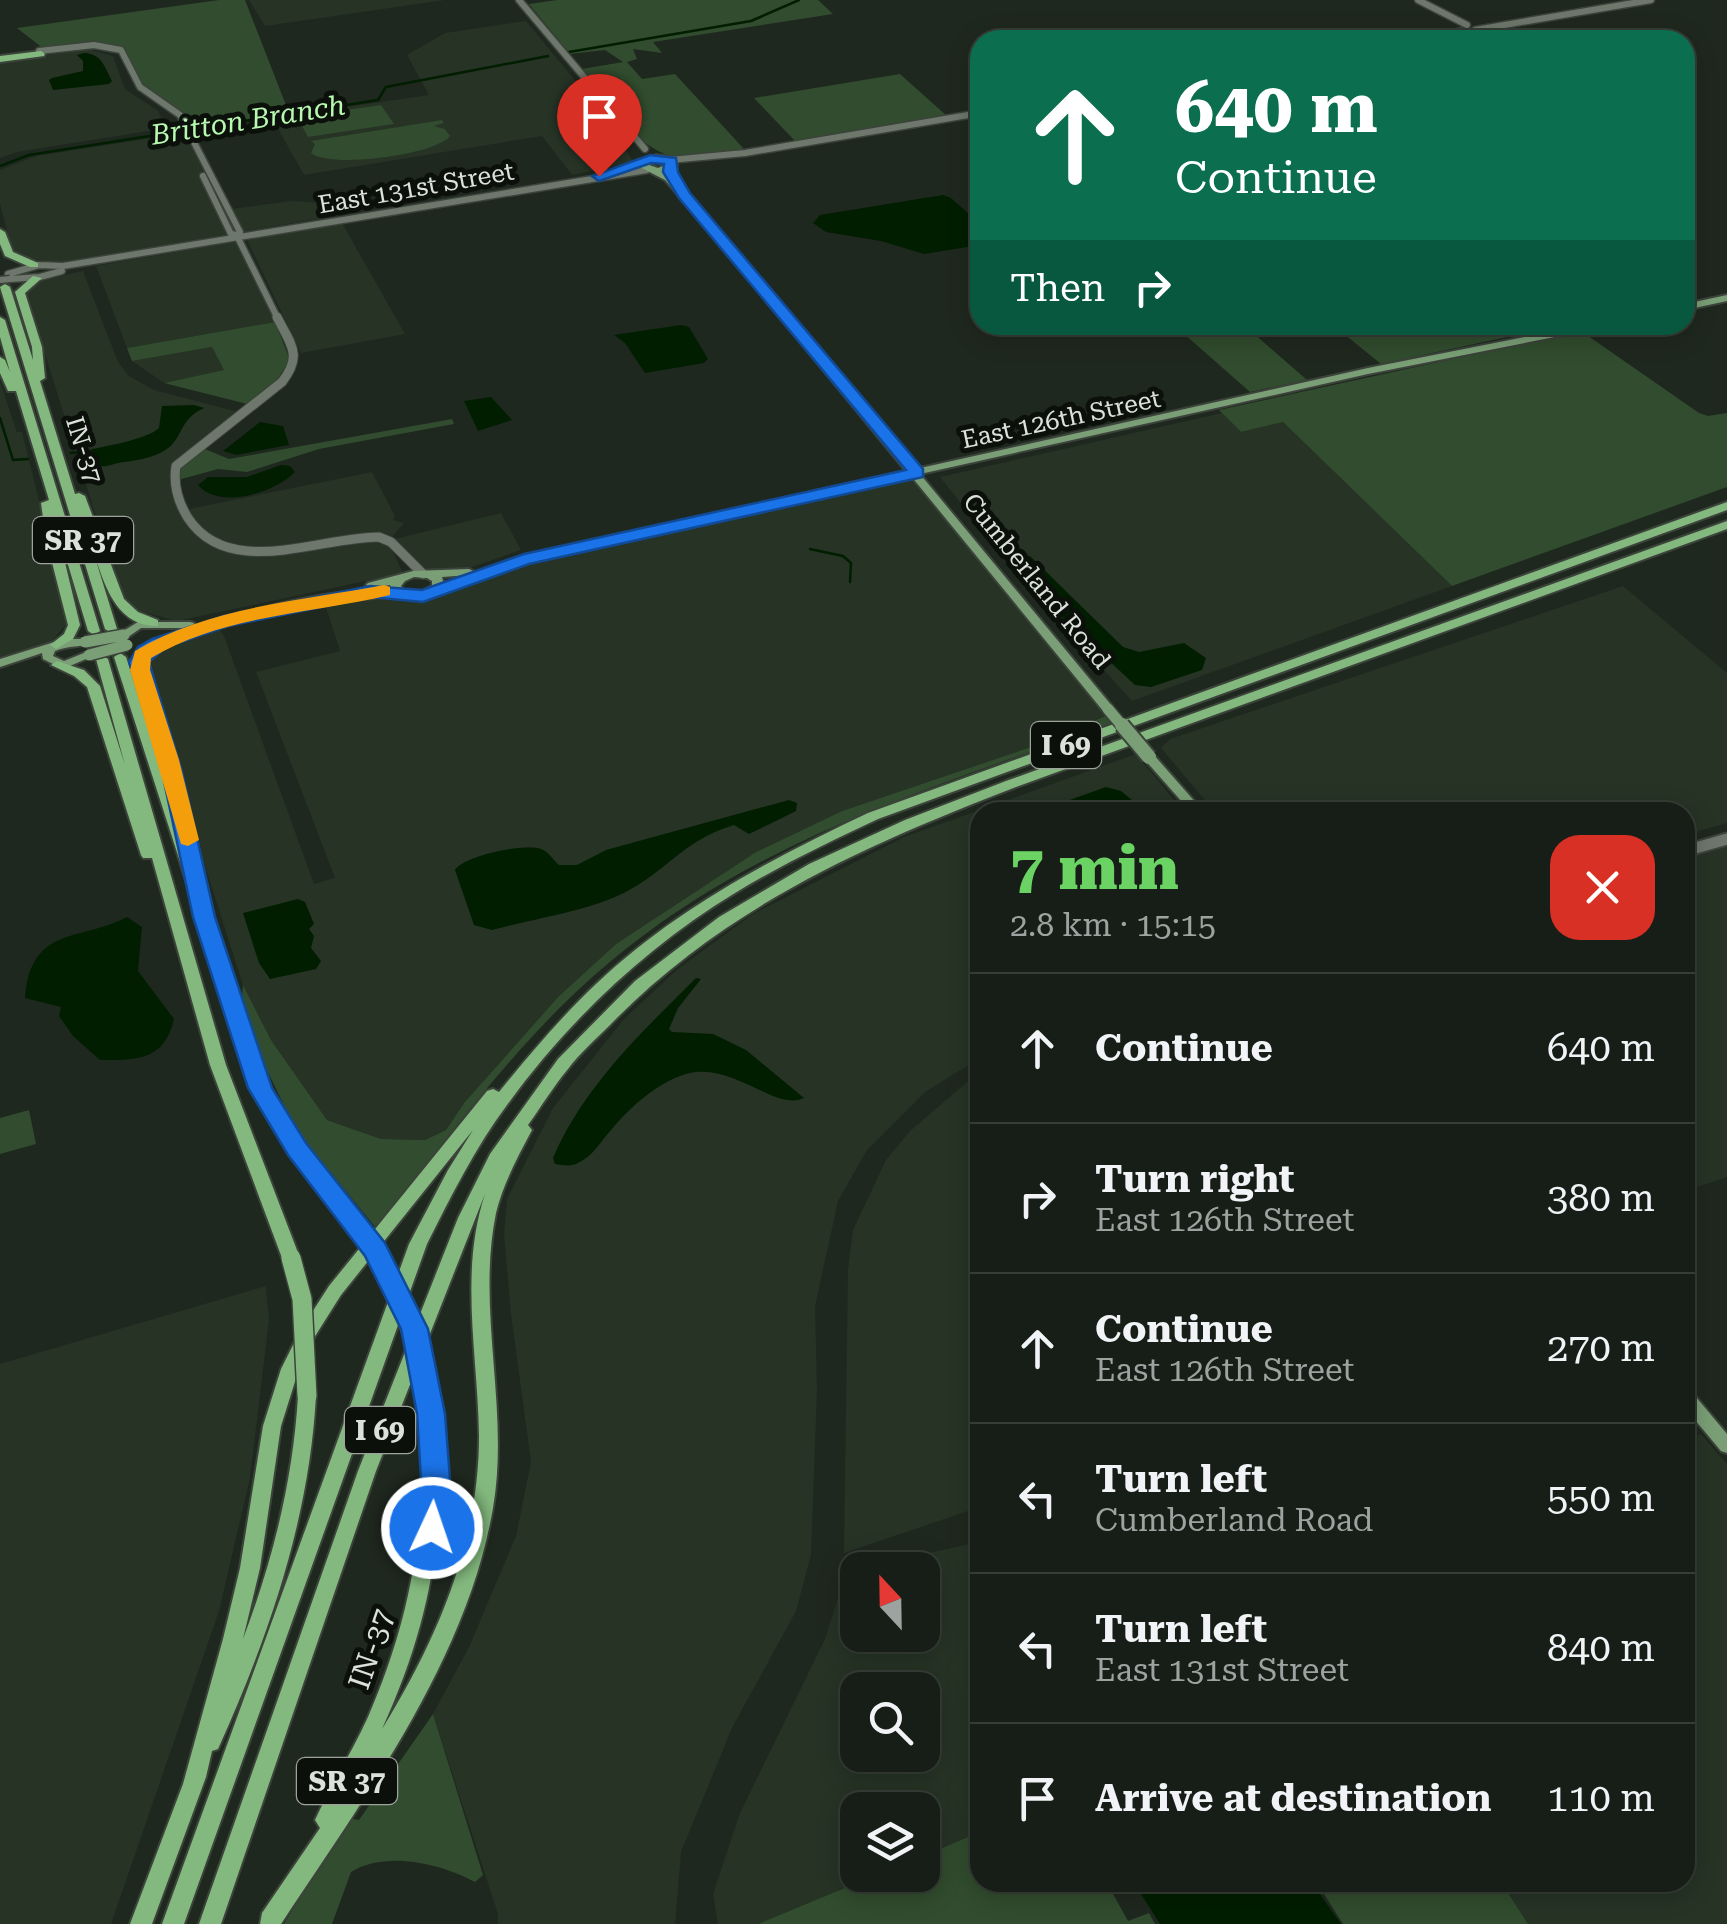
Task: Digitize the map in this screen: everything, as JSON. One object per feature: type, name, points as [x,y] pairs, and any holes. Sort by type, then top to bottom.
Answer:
[{"type":"highway","points":[[0,58],[40,53]]},
{"type":"highway","points":[[0,232],[9,254],[38,271],[20,292],[37,347],[41,402]]},
{"type":"highway","name":"IN-37","points":[[5,279],[55,450],[120,642],[204,917],[271,1110],[389,1272],[410,1315],[425,1370],[436,1479],[420,1598],[397,1673],[367,1744],[269,1922]]},
{"type":"highway","name":"IN-37","points":[[0,320],[92,647],[234,1111],[292,1258],[302,1298],[307,1396],[299,1476],[278,1560],[141,1924]]},
{"type":"highway","points":[[0,360],[32,427]]},
{"type":"highway","points":[[55,450],[98,540],[118,600],[134,615],[157,624]]},
{"type":"highway","points":[[43,464],[52,539],[74,625],[69,636],[55,645]]},
{"type":"highway","name":"I 69","points":[[172,1924],[418,1244],[470,1144],[526,1066],[587,998],[679,922],[750,876],[838,831],[1727,506]]},
{"type":"highway","name":"I 69","points":[[210,1924],[383,1422],[466,1214],[494,1160],[554,1074],[639,984],[707,930],[754,899],[890,830],[1727,525]]},
{"type":"highway","points":[[157,644],[142,655],[139,666],[172,772],[204,917]]},
{"type":"highway","points":[[56,664],[80,673],[93,686],[166,911],[185,951]]},
{"type":"highway","points":[[269,1922],[357,1788],[437,1648],[466,1586],[489,1467],[480,1290],[489,1208],[540,1099],[639,984]]},
{"type":"highway","points":[[194,1783],[245,1590],[272,1428],[294,1362],[324,1304],[478,1112],[526,1066]]},
{"type":"main road","points":[[647,162],[669,163]]},
{"type":"main road","name":"Cumberland Road","points":[[647,162],[669,163],[684,195]]},
{"type":"main road","name":"Cumberland Road","points":[[647,162],[684,195],[1189,802]]},
{"type":"main road","points":[[1695,302],[1727,295]]},
{"type":"main road","name":"East 126th Street","points":[[401,595],[417,597],[524,560],[1212,402],[1232,402],[1539,335]]},
{"type":"main road","name":"East 126th Street","points":[[402,578],[462,574],[520,554],[915,470]]},
{"type":"main road","points":[[427,574],[439,583],[432,592]]},
{"type":"main road","points":[[0,666],[55,645],[106,648],[138,626],[192,625],[402,578]]},
{"type":"main road","points":[[401,595],[395,586],[402,578]]},
{"type":"main road","points":[[120,642],[157,644],[224,622],[366,592],[401,595]]},
{"type":"main road","points":[[157,624],[167,634],[157,644]]},
{"type":"main road","points":[[55,645],[47,655],[56,664]]},
{"type":"main road","points":[[0,666],[29,662],[72,664],[92,647]]},
{"type":"main road","points":[[1695,1408],[1727,1446]]},
{"type":"street","name":"Cumberland Road","points":[[518,0],[647,162]]},
{"type":"street","points":[[1418,0],[1466,28]]},
{"type":"street","points":[[1459,30],[1651,0]]},
{"type":"street","points":[[40,53],[106,47],[117,54],[132,88],[166,110],[184,130],[231,234],[238,236],[292,346],[295,361],[282,382],[176,466],[174,486],[189,523],[214,542],[253,551],[290,550],[370,536],[386,539],[427,574]]},
{"type":"street","points":[[669,163],[970,115]]},
{"type":"street","name":"East 131st Street","points":[[38,271],[599,176],[647,162]]},
{"type":"street","points":[[5,279],[38,271]]},
{"type":"street","points":[[5,279],[38,271]]},
{"type":"street","points":[[397,548],[406,568],[402,578]]},
{"type":"street","points":[[1695,848],[1727,839]]},
{"type":"shaded area","points":[[219,0],[245,0],[289,113],[193,127],[179,110],[141,83],[125,49],[107,44],[44,49],[17,28]]},
{"type":"shaded area","points":[[249,0],[445,0],[265,26]]},
{"type":"shaded area","points":[[557,0],[818,0],[833,14],[653,42],[662,53],[633,49],[637,59],[627,62],[642,79],[675,74],[744,149],[689,158],[672,156],[641,139],[582,69],[623,62],[605,50],[570,54],[529,4]]},
{"type":"shaded area","points":[[526,21],[611,124],[633,162],[572,175],[542,136],[304,175],[272,118],[429,95],[407,55],[445,33]]},
{"type":"shaded area","points":[[88,49],[113,56],[125,89],[158,111],[167,128],[0,158],[0,62]]},
{"type":"shaded area","points":[[77,55],[99,58],[112,81],[53,90],[49,80],[52,78],[83,71],[83,61]]},
{"type":"shaded area","points":[[900,74],[947,116],[796,142],[754,98]]},
{"type":"shaded area","points":[[381,105],[394,124],[308,137],[297,117]]},
{"type":"shaded area","points":[[442,120],[444,123],[434,126],[445,129],[450,136],[425,149],[359,160],[322,158],[311,153],[315,144],[311,141]]},
{"type":"shaded area","points":[[185,133],[223,210],[292,201],[366,206],[369,210],[60,263],[20,257],[12,249],[0,204],[0,170],[36,156]]},
{"type":"shaded area","points":[[943,195],[970,215],[970,247],[924,254],[881,241],[826,232],[813,223],[820,215]]},
{"type":"shaded area","points":[[342,223],[405,334],[301,353],[247,240]]},
{"type":"shaded area","points":[[235,242],[275,322],[127,348],[96,266]]},
{"type":"shaded area","points":[[83,271],[118,362],[129,376],[154,390],[242,413],[182,459],[174,475],[184,510],[372,472],[395,516],[393,520],[404,523],[388,542],[403,573],[177,621],[129,608],[120,592],[26,294],[28,288],[42,280]]},
{"type":"shaded area","points":[[275,322],[290,360],[274,384],[247,404],[164,383],[224,370],[212,347],[132,361],[127,348]]},
{"type":"shaded area","points":[[689,327],[708,359],[704,363],[645,373],[625,343],[614,335]]},
{"type":"shaded area","points":[[1185,335],[1255,335],[1307,380],[1250,392]]},
{"type":"shaded area","points":[[1345,335],[1516,335],[1381,364]]},
{"type":"shaded area","points":[[1563,335],[1587,335],[1699,413],[1727,413],[1727,487],[1452,586],[1283,422],[1241,432],[1219,410]]},
{"type":"shaded area","points":[[212,347],[225,370],[164,383],[132,361]]},
{"type":"shaded area","points":[[0,382],[17,432],[22,432],[69,621],[39,656],[0,664]]},
{"type":"shaded area","points":[[491,397],[512,420],[478,431],[464,401]]},
{"type":"shaded area","points":[[162,406],[204,408],[186,422],[171,446],[161,453],[95,465],[92,449],[138,438],[159,428]]},
{"type":"shaded area","points":[[1222,413],[1241,432],[1283,422],[1452,586],[1132,701],[1014,570],[940,477]]},
{"type":"shaded area","points":[[452,419],[454,424],[319,449],[247,472],[218,469],[178,480],[183,463],[200,447],[229,459]]},
{"type":"shaded area","points":[[260,422],[283,426],[289,445],[236,455],[223,451]]},
{"type":"shaded area","points":[[281,465],[290,466],[295,472],[274,486],[247,496],[219,496],[198,485],[208,477],[247,477]]},
{"type":"shaded area","points":[[913,478],[1108,715],[1034,746],[842,811],[756,852],[616,944],[558,997],[464,1103],[446,1130],[425,1140],[381,1139],[327,1120],[271,1040],[243,985],[143,672],[144,658],[152,645],[219,629],[224,636],[314,884],[335,878],[256,672],[340,651],[325,604],[387,594],[422,599],[533,559]]},
{"type":"shaded area","points":[[501,513],[521,550],[461,571],[426,569],[395,539]]},
{"type":"shaded area","points":[[1030,556],[1123,647],[1139,652],[1184,643],[1206,658],[1202,670],[1151,687],[1135,685],[1006,565],[1012,559]]},
{"type":"shaded area","points":[[1623,586],[1727,673],[1727,823],[1695,832],[1695,802],[1207,802],[1161,748],[1170,739]]},
{"type":"shaded area","points":[[1108,715],[1114,722],[837,825],[709,891],[647,933],[588,981],[531,1038],[376,1228],[297,1132],[260,1056],[242,996],[243,985],[271,1040],[327,1120],[381,1139],[425,1140],[446,1130],[464,1103],[558,997],[616,944],[756,852],[842,811],[1034,746]]},
{"type":"shaded area","points":[[1136,754],[1176,802],[1002,802]]},
{"type":"shaded area","points":[[1106,787],[1121,791],[1134,802],[1064,802]]},
{"type":"shaded area","points":[[789,800],[797,803],[796,811],[749,834],[734,825],[715,832],[615,897],[492,930],[474,925],[455,870],[481,856],[521,848],[541,849],[559,865],[577,865],[606,850]]},
{"type":"shaded area","points":[[970,813],[970,1064],[925,1092],[867,1150],[838,1201],[815,1306],[817,1390],[811,1555],[796,1611],[732,1728],[681,1852],[675,1924],[498,1924],[433,1714],[469,1647],[516,1536],[531,1462],[511,1314],[504,1234],[507,1199],[553,1108],[624,1019],[679,968],[753,914],[904,837]]},
{"type":"shaded area","points":[[1727,845],[1727,1177],[1695,1188],[1695,855]]},
{"type":"shaded area","points":[[298,899],[305,902],[314,924],[309,929],[314,936],[311,948],[321,961],[316,969],[270,979],[259,963],[243,913]]},
{"type":"shaded area","points":[[127,917],[142,927],[138,971],[174,1019],[164,1043],[148,1055],[100,1060],[73,1036],[59,1016],[61,1007],[25,998],[29,975],[47,947]]},
{"type":"shaded area","points":[[696,978],[701,979],[678,1008],[669,1029],[713,1034],[746,1050],[804,1098],[780,1098],[720,1074],[686,1074],[645,1096],[583,1160],[573,1165],[555,1164],[553,1158],[566,1132],[597,1084]]},
{"type":"shaded area","points":[[970,1081],[970,1510],[844,1552],[848,1269],[853,1230],[886,1160],[910,1131]]},
{"type":"shaded area","points":[[29,1110],[36,1144],[0,1154],[0,1118]]},
{"type":"shaded area","points":[[266,1286],[269,1320],[250,1478],[219,1611],[111,1924],[0,1924],[0,1364]]},
{"type":"shaded area","points":[[1701,1434],[1727,1464],[1727,1924],[1528,1924],[1508,1892],[1695,1892],[1695,1436]]},
{"type":"shaded area","points":[[970,1544],[970,1836],[940,1849],[940,1792],[840,1792],[840,1890],[758,1924],[718,1924],[713,1894],[740,1813],[825,1639],[840,1592],[840,1652],[940,1652],[940,1552],[933,1552]]},
{"type":"shaded area","points":[[433,1714],[483,1875],[475,1882],[414,1862],[365,1865],[351,1872],[332,1924],[284,1924],[348,1818],[359,1820]]},
{"type":"shaded area","points":[[970,1836],[970,1892],[1112,1892],[1128,1921],[1149,1913],[1155,1924],[758,1924],[840,1890],[940,1892],[940,1849]]},
{"type":"shaded area","points":[[1140,1892],[1318,1892],[1341,1924],[1160,1924]]},
{"type":"shaded area","points":[[1323,1892],[1508,1892],[1528,1924],[1343,1924]]},
{"type":"waterway","points":[[569,52],[751,21],[799,0]]},
{"type":"waterway","name":"Britton Branch","points":[[0,166],[29,155],[378,100],[386,87],[548,56]]},
{"type":"waterway","points":[[0,418],[13,460],[28,459]]},
{"type":"waterway","points":[[71,453],[91,451]]},
{"type":"waterway","points":[[810,549],[843,556],[851,563],[850,582]]},
{"type":"slow traffic","points":[[188,840],[169,760],[140,670],[142,655],[171,638],[224,622],[384,591]]},
{"type":"route","points":[[432,1528],[436,1479],[431,1414],[415,1329],[376,1250],[297,1149],[260,1088],[204,917],[172,772],[139,662],[145,652],[159,643],[224,622],[370,592],[423,596],[524,560],[917,473],[684,195],[670,172],[672,161],[650,159],[599,176]]}]
